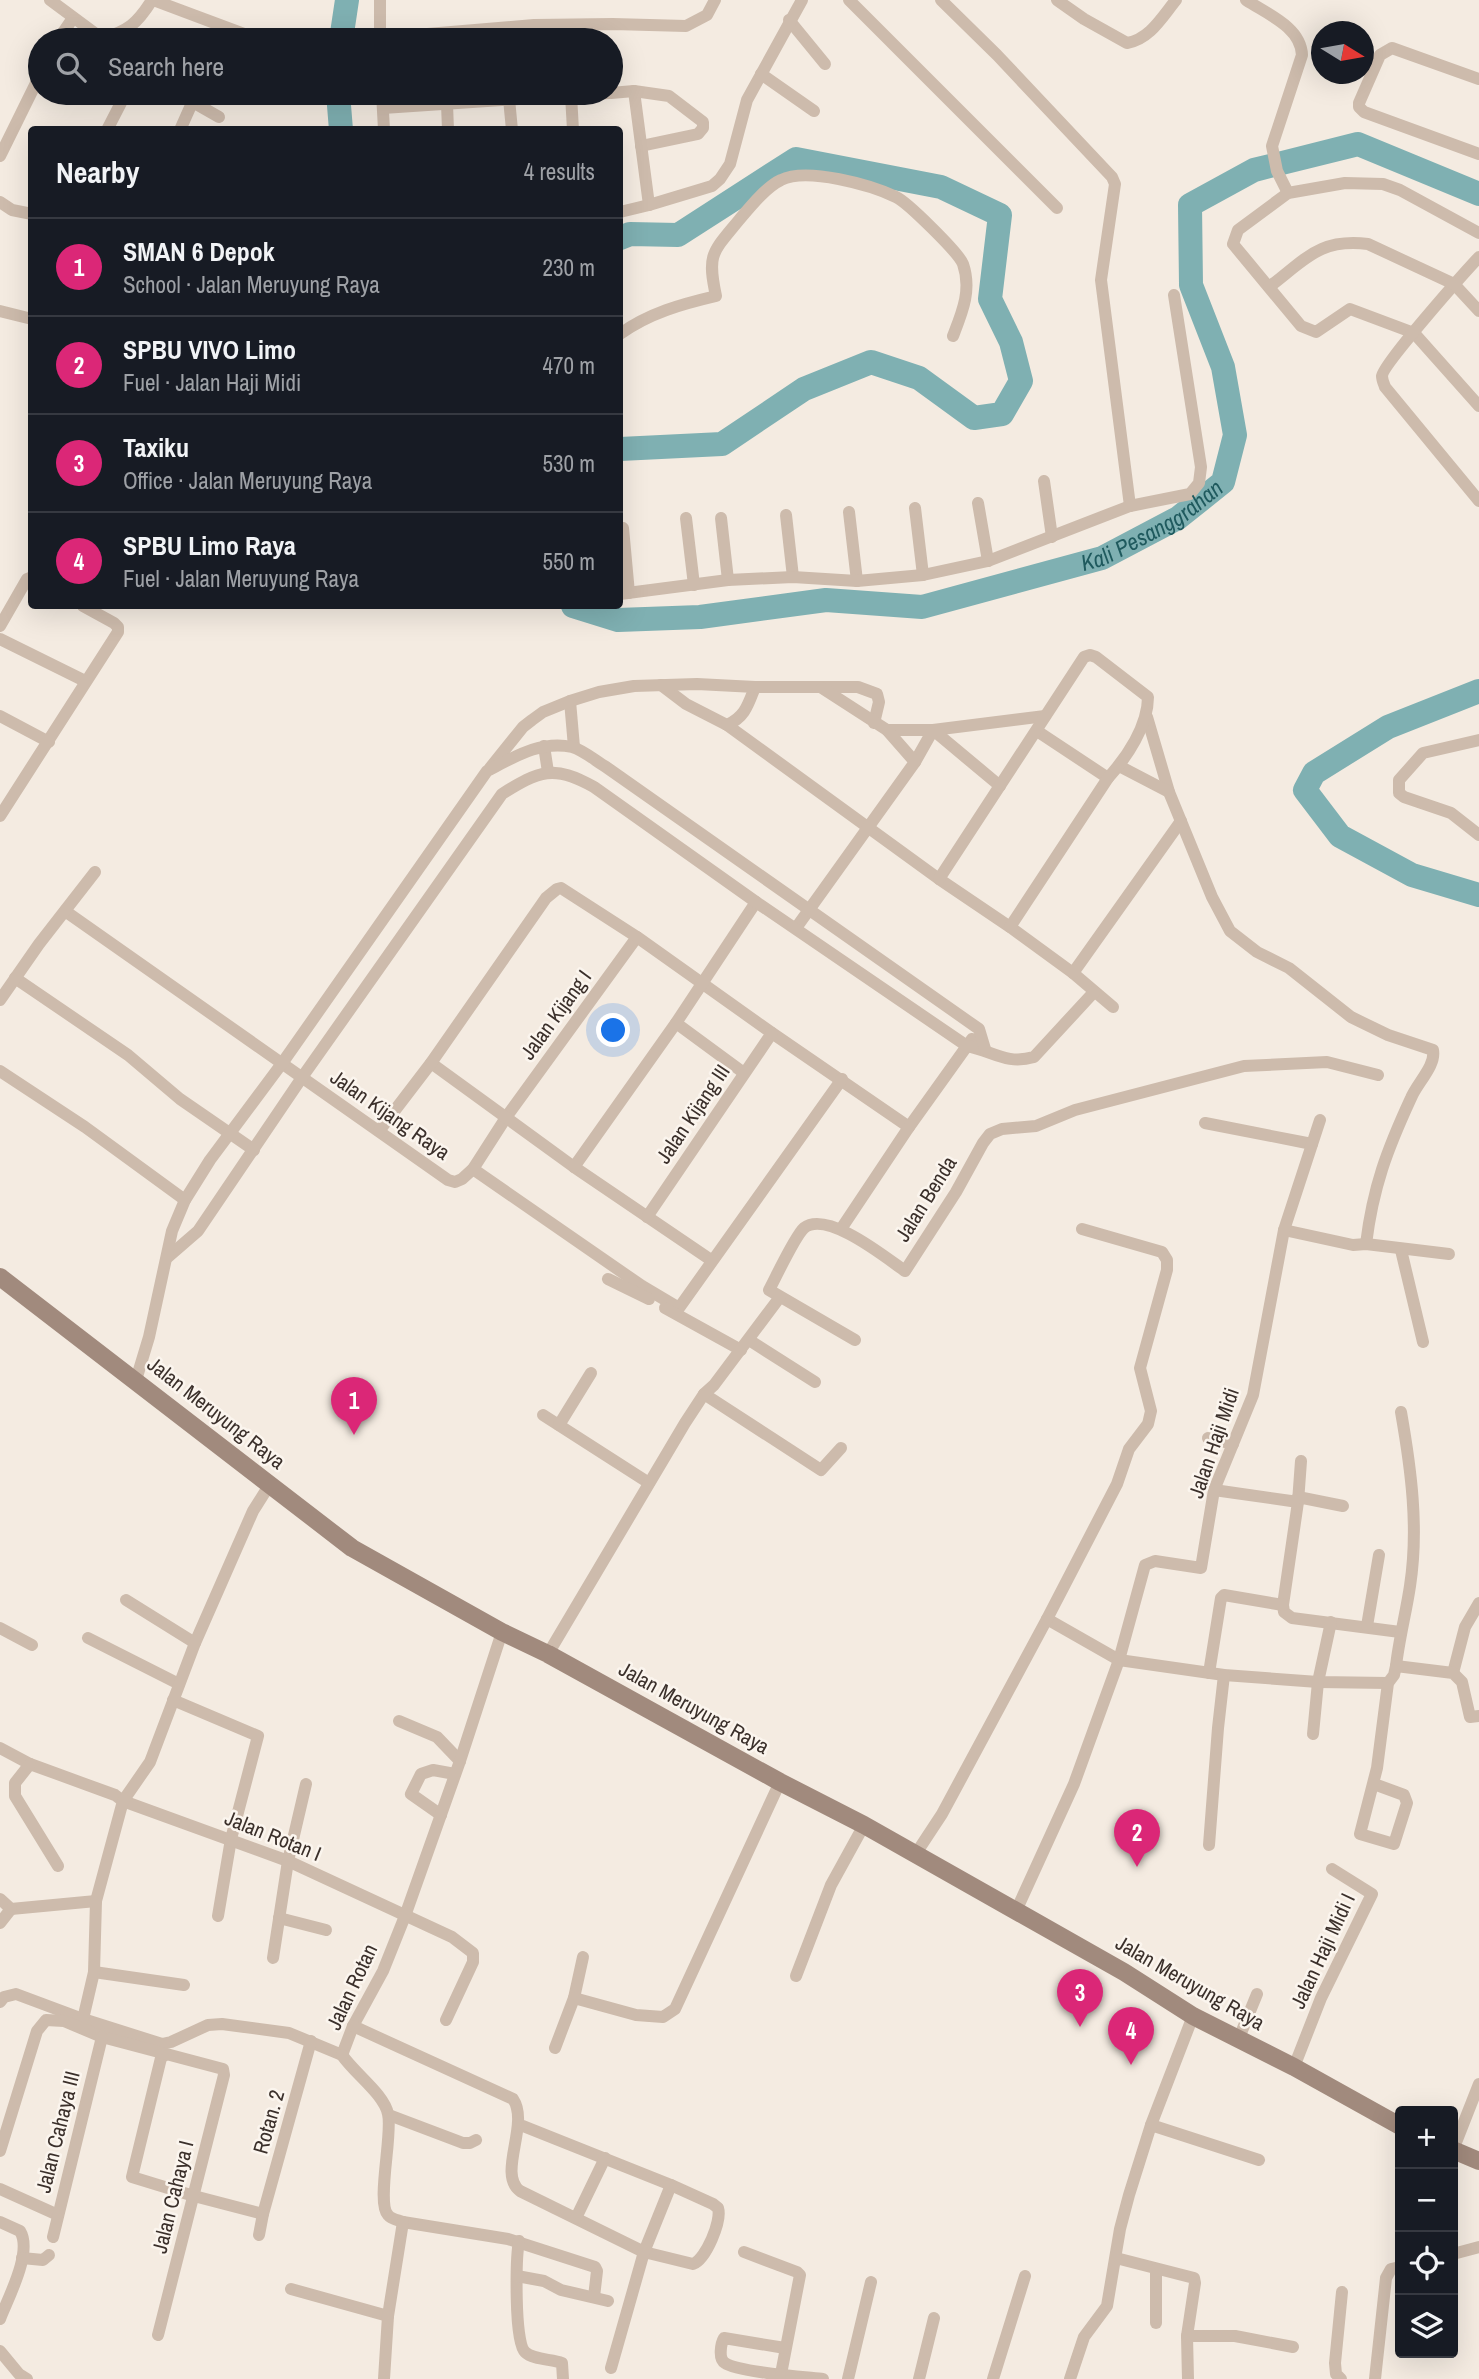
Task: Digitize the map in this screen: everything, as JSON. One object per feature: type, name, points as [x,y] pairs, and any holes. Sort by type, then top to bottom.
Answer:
[{"type":"main road","name":"Jalan Meruyung Raya","points":[[1,1279],[352,1548],[502,1632],[548,1654],[780,1782],[864,1825],[1124,1972],[1193,2015],[1395,2123]]},
{"type":"main road","points":[[1458,2152],[1479,2161]]},
{"type":"street","points":[[50,0],[87,28]]},
{"type":"street","points":[[129,28],[141,17],[152,0],[228,28]]},
{"type":"street","points":[[380,0],[380,28]]},
{"type":"street","points":[[501,28],[534,25],[686,26],[707,15],[715,0]]},
{"type":"street","points":[[623,211],[712,186],[720,179],[730,164],[747,100],[802,0]]},
{"type":"street","points":[[849,0],[1057,208]]},
{"type":"street","points":[[941,0],[1016,74],[1112,177],[1115,184],[1101,280],[1130,506]]},
{"type":"street","points":[[1065,2],[1127,43],[1138,41],[1147,35],[1176,0]]},
{"type":"street","points":[[1245,0],[1294,32],[1302,47],[1303,55],[1272,146],[1277,171],[1288,193]]},
{"type":"street","points":[[66,28],[73,18]]},
{"type":"street","points":[[789,20],[825,64]]},
{"type":"street","points":[[1479,79],[1392,48],[1380,55],[1359,107],[1364,112],[1479,154]]},
{"type":"street","points":[[761,74],[814,111]]},
{"type":"street","points":[[634,91],[649,205]]},
{"type":"street","points":[[623,92],[669,96],[704,122],[698,134],[640,146]]},
{"type":"street","points":[[0,156],[28,99]]},
{"type":"street","points":[[109,126],[121,105]]},
{"type":"street","points":[[182,126],[191,105]]},
{"type":"street","points":[[196,105],[219,117]]},
{"type":"street","points":[[383,105],[384,126]]},
{"type":"street","points":[[383,108],[431,105]]},
{"type":"street","points":[[447,105],[448,126]]},
{"type":"street","points":[[510,105],[512,126]]},
{"type":"street","points":[[571,105],[573,126]]},
{"type":"street","points":[[623,332],[661,311],[716,296],[710,270],[717,246],[766,192],[781,180],[797,176],[824,177],[897,197],[949,244],[963,263],[967,286],[966,305],[953,337]]},
{"type":"street","points":[[1479,233],[1400,190],[1383,184],[1345,183],[1288,193],[1238,230],[1233,243],[1291,315],[1308,330],[1316,332],[1350,309],[1414,333],[1479,406]]},
{"type":"street","points":[[0,202],[12,210],[28,213]]},
{"type":"street","points":[[1269,287],[1318,249],[1343,242],[1368,244],[1454,284],[1479,311]]},
{"type":"street","points":[[1479,257],[1414,333],[1382,376],[1385,387],[1479,501]]},
{"type":"street","points":[[623,528],[624,594],[728,580],[793,577],[857,581],[923,575],[988,561],[1130,506],[1190,494],[1199,483],[1201,467],[1174,295]]},
{"type":"street","points":[[0,311],[28,318]]},
{"type":"street","points":[[1044,481],[1052,537]]},
{"type":"street","points":[[978,503],[988,561]]},
{"type":"street","points":[[915,508],[923,575]]},
{"type":"street","points":[[849,512],[857,581]]},
{"type":"street","points":[[786,514],[793,577]]},
{"type":"street","points":[[686,518],[694,585]]},
{"type":"street","points":[[721,519],[728,580]]},
{"type":"street","points":[[0,626],[28,580]]},
{"type":"street","points":[[1,811],[49,742],[115,637],[118,627],[88,609]]},
{"type":"street","points":[[0,639],[85,681]]},
{"type":"street","points":[[939,879],[1084,657],[1090,655],[1148,697],[1147,717],[1169,792],[1221,917],[1238,939],[1289,968],[1351,1017],[1388,1035],[1433,1050],[1434,1059],[1413,1093],[1388,1148],[1371,1203],[1366,1244]]},
{"type":"street","points":[[136,1380],[147,1345],[172,1231],[185,1200],[487,771],[523,727],[543,712],[599,692],[635,686],[697,684],[858,687],[877,694],[879,702],[874,723]]},
{"type":"street","points":[[661,685],[686,704],[727,725],[1073,973],[1113,1007]]},
{"type":"street","points":[[727,725],[745,713],[755,687]]},
{"type":"street","points":[[822,688],[887,730],[915,762]]},
{"type":"street","points":[[570,701],[574,747]]},
{"type":"street","points":[[0,716],[49,742]]},
{"type":"street","points":[[887,730],[933,730],[1045,716]]},
{"type":"street","points":[[1010,927],[1108,778],[1119,766],[1147,717]]},
{"type":"street","points":[[796,928],[915,762],[933,730]]},
{"type":"street","points":[[933,730],[1000,786]]},
{"type":"street","points":[[1037,731],[1108,778]]},
{"type":"street","points":[[1479,740],[1423,753],[1399,780],[1399,793],[1451,813],[1479,835]]},
{"type":"street","points":[[487,771],[544,746],[574,747],[979,1029],[985,1049]]},
{"type":"street","points":[[544,746],[548,772]]},
{"type":"street","points":[[1119,766],[1169,792]]},
{"type":"street","points":[[168,1256],[198,1231],[303,1076],[502,794],[528,778],[548,772],[575,776],[594,788],[967,1046],[985,1049],[1006,1060],[1034,1058],[1094,992]]},
{"type":"street","points":[[1073,973],[1181,821]]},
{"type":"street","points":[[0,1000],[94,872]]},
{"type":"street","points":[[379,1131],[431,1063],[546,898],[556,889],[565,889],[637,937],[772,1034],[909,1127]]},
{"type":"street","points":[[574,1167],[703,984],[756,902]]},
{"type":"street","name":"Jalan Kijang Raya","points":[[65,911],[448,1180],[455,1182],[463,1179],[473,1169],[507,1116]]},
{"type":"street","name":"Jalan Kijang I","points":[[507,1116],[637,937]]},
{"type":"street","points":[[15,978],[128,1055],[180,1099],[254,1150]]},
{"type":"street","points":[[676,1023],[744,1073]]},
{"type":"street","points":[[841,1229],[979,1029]]},
{"type":"street","name":"Jalan Kijang III","points":[[647,1217],[772,1034]]},
{"type":"street","name":"Jalan Benda","points":[[780,1297],[769,1290],[802,1229],[814,1223],[841,1229],[905,1271],[956,1192],[983,1143],[990,1134],[1002,1129],[1036,1126],[1075,1110],[1244,1066],[1327,1062],[1378,1075]]},
{"type":"street","points":[[431,1063],[574,1167],[711,1260]]},
{"type":"street","points":[[0,1071],[85,1127],[185,1200]]},
{"type":"street","points":[[473,1169],[642,1286],[679,1308],[842,1079]]},
{"type":"street","name":"Jalan Haji Midi","points":[[1016,1911],[1074,1784],[1119,1660],[1145,1564],[1154,1561],[1200,1568],[1214,1490],[1253,1395],[1284,1230],[1320,1120]]},
{"type":"street","points":[[1205,1123],[1311,1144]]},
{"type":"street","points":[[915,1855],[942,1814],[1047,1619],[1117,1483],[1129,1449],[1147,1424],[1151,1411],[1140,1368],[1167,1270],[1167,1260],[1161,1252],[1082,1229]]},
{"type":"street","points":[[1284,1230],[1353,1245],[1366,1244],[1449,1254]]},
{"type":"street","points":[[1401,1250],[1423,1342]]},
{"type":"street","points":[[608,1279],[815,1382]]},
{"type":"street","points":[[548,1654],[704,1394],[714,1385],[780,1297],[855,1340]]},
{"type":"street","points":[[559,1425],[591,1373]]},
{"type":"street","points":[[704,1394],[821,1469],[841,1448]]},
{"type":"street","points":[[1374,1784],[1404,1795],[1407,1803],[1394,1844],[1360,1834],[1374,1784],[1388,1683],[1394,1675],[1411,1585],[1414,1511],[1412,1473],[1401,1412]]},
{"type":"street","points":[[543,1415],[649,1483]]},
{"type":"street","points":[[1208,1438],[1233,1444]]},
{"type":"street","points":[[1301,1461],[1284,1612],[1292,1618],[1400,1632]]},
{"type":"street","points":[[83,2019],[94,1972],[96,1901],[122,1801],[150,1762],[195,1643],[253,1511],[270,1484]]},
{"type":"street","points":[[1214,1490],[1343,1506]]},
{"type":"street","points":[[1367,1626],[1379,1555]]},
{"type":"street","points":[[1209,1673],[1219,1603],[1224,1595],[1283,1605]]},
{"type":"street","points":[[126,1600],[195,1643]]},
{"type":"street","points":[[1453,1673],[1465,1627],[1479,1603]]},
{"type":"street","points":[[1047,1619],[1119,1660],[1224,1675],[1318,1682],[1388,1683]]},
{"type":"street","points":[[1313,1734],[1318,1682],[1331,1622]]},
{"type":"street","points":[[0,1628],[32,1645]]},
{"type":"street","name":"Jalan Rotan","points":[[0,2002],[4,1997],[16,1994],[162,2044],[208,2025],[222,2024],[289,2033],[342,2055],[353,2026],[383,1971],[405,1916],[502,1632]]},
{"type":"street","points":[[88,1638],[178,1684]]},
{"type":"street","points":[[1396,1666],[1453,1673],[1462,1682],[1470,1717],[1479,1716]]},
{"type":"street","points":[[1209,1845],[1224,1675]]},
{"type":"street","points":[[173,1700],[258,1736],[231,1839],[218,1916]]},
{"type":"street","points":[[399,1721],[437,1737],[460,1761]]},
{"type":"street","name":"Jalan Rotan I","points":[[0,1748],[30,1764],[104,1790],[122,1801],[288,1861],[452,1937],[473,1953],[473,1962],[446,2021]]},
{"type":"street","points":[[30,1764],[15,1783],[15,1796],[58,1866]]},
{"type":"street","points":[[441,1815],[411,1794],[421,1774],[433,1770],[455,1774]]},
{"type":"street","points":[[574,1998],[636,2015],[663,2017],[675,2009],[780,1782]]},
{"type":"street","points":[[274,1958],[288,1861],[306,1784]]},
{"type":"street","points":[[796,1976],[831,1885],[864,1825]]},
{"type":"street","name":"Jalan Haji Midi I","points":[[1294,2067],[1321,1998],[1372,1894],[1332,1870]]},
{"type":"street","points":[[0,1899],[10,1909]]},
{"type":"street","points":[[0,1923],[10,1909],[96,1901]]},
{"type":"street","points":[[279,1918],[326,1930]]},
{"type":"street","points":[[555,2049],[574,1998],[583,1957]]},
{"type":"street","points":[[94,1972],[184,1985]]},
{"type":"street","points":[[1239,2038],[1257,1994]]},
{"type":"street","points":[[1070,2379],[1084,2337],[1107,2306],[1123,2218],[1151,2125],[1193,2015]]},
{"type":"street","points":[[0,2151],[37,2031],[46,2020],[64,2021],[102,2037],[165,2055]]},
{"type":"street","points":[[353,2026],[513,2099],[517,2105],[518,2124],[512,2177],[514,2187],[644,2252],[694,2264],[705,2256],[720,2216],[718,2208],[671,2185],[518,2124]]},
{"type":"street","name":"Jalan Cahaya III","points":[[53,2237],[102,2037]]},
{"type":"street","name":"Rotan. 2","points":[[259,2235],[311,2040]]},
{"type":"street","points":[[165,2055],[161,2058],[132,2177],[263,2214]]},
{"type":"street","name":"Jalan Cahaya I","points":[[158,2335],[224,2075],[223,2069],[165,2055]]},
{"type":"street","points":[[342,2055],[350,2067],[380,2096],[389,2115],[384,2194],[386,2213],[390,2217],[402,2222],[519,2241],[595,2267],[597,2271],[594,2297]]},
{"type":"street","points":[[1458,2137],[1479,2084]]},
{"type":"street","points":[[389,2115],[463,2143],[476,2140]]},
{"type":"street","points":[[1151,2125],[1259,2160]]},
{"type":"street","points":[[576,2218],[605,2158]]},
{"type":"street","points":[[611,2368],[644,2252],[671,2185]]},
{"type":"street","points":[[0,2189],[58,2215]]},
{"type":"street","points":[[0,2222],[23,2235],[22,2258],[0,2319]]},
{"type":"street","points":[[384,2379],[388,2316],[402,2222]]},
{"type":"street","points":[[519,2241],[517,2311],[522,2348],[529,2355],[562,2363],[563,2379]]},
{"type":"street","points":[[1458,2253],[1479,2247]]},
{"type":"street","points":[[744,2252],[800,2275],[780,2374]]},
{"type":"street","points":[[22,2258],[43,2260],[49,2255]]},
{"type":"street","points":[[1116,2258],[1195,2280],[1187,2336],[1188,2379]]},
{"type":"street","points":[[1375,2379],[1385,2278],[1391,2269],[1395,2268]]},
{"type":"street","points":[[1156,2269],[1156,2323]]},
{"type":"street","points":[[517,2276],[544,2281],[561,2290],[608,2301]]},
{"type":"street","points":[[993,2379],[1025,2276]]},
{"type":"street","points":[[848,2379],[871,2282]]},
{"type":"street","points":[[290,2289],[388,2316]]},
{"type":"street","points":[[1341,2379],[1336,2374],[1335,2364],[1342,2292]]},
{"type":"street","points":[[919,2379],[934,2318]]},
{"type":"street","points":[[1187,2336],[1235,2336],[1293,2347]]},
{"type":"street","points":[[785,2348],[726,2338],[721,2340],[722,2359],[725,2363],[823,2379]]},
{"type":"street","points":[[0,2351],[19,2374],[27,2379]]},
{"type":"waterway","name":"Kali Pesanggrahan","points":[[343,28],[347,0]]},
{"type":"waterway","name":"Kali Pesanggrahan","points":[[339,105],[341,126]]},
{"type":"waterway","name":"Kali Pesanggrahan","points":[[583,609],[618,620],[700,617],[826,600],[922,607],[1102,558],[1178,518],[1223,482],[1235,435],[1223,367],[1191,285],[1190,205],[1254,170],[1358,144],[1479,194]]},
{"type":"waterway","name":"Kali Pesanggrahan","points":[[623,237],[630,234],[678,235],[796,159],[941,187],[1000,215],[990,299],[1011,342],[1021,381],[1002,414],[974,418],[919,378],[871,362],[804,389],[722,444],[623,449]]},
{"type":"waterway","name":"Kali Pesanggrahan","points":[[1479,691],[1388,727],[1314,773],[1305,790],[1340,836],[1412,875],[1479,895]]},
{"type":"place","name":"SMAN 6 Depok","points":[[354,1435]]},
{"type":"place","name":"SPBU VIVO Limo","points":[[1137,1867]]},
{"type":"place","name":"Taxiku","points":[[1080,2027]]},
{"type":"place","name":"SPBU Limo Raya","points":[[1131,2065]]}]
